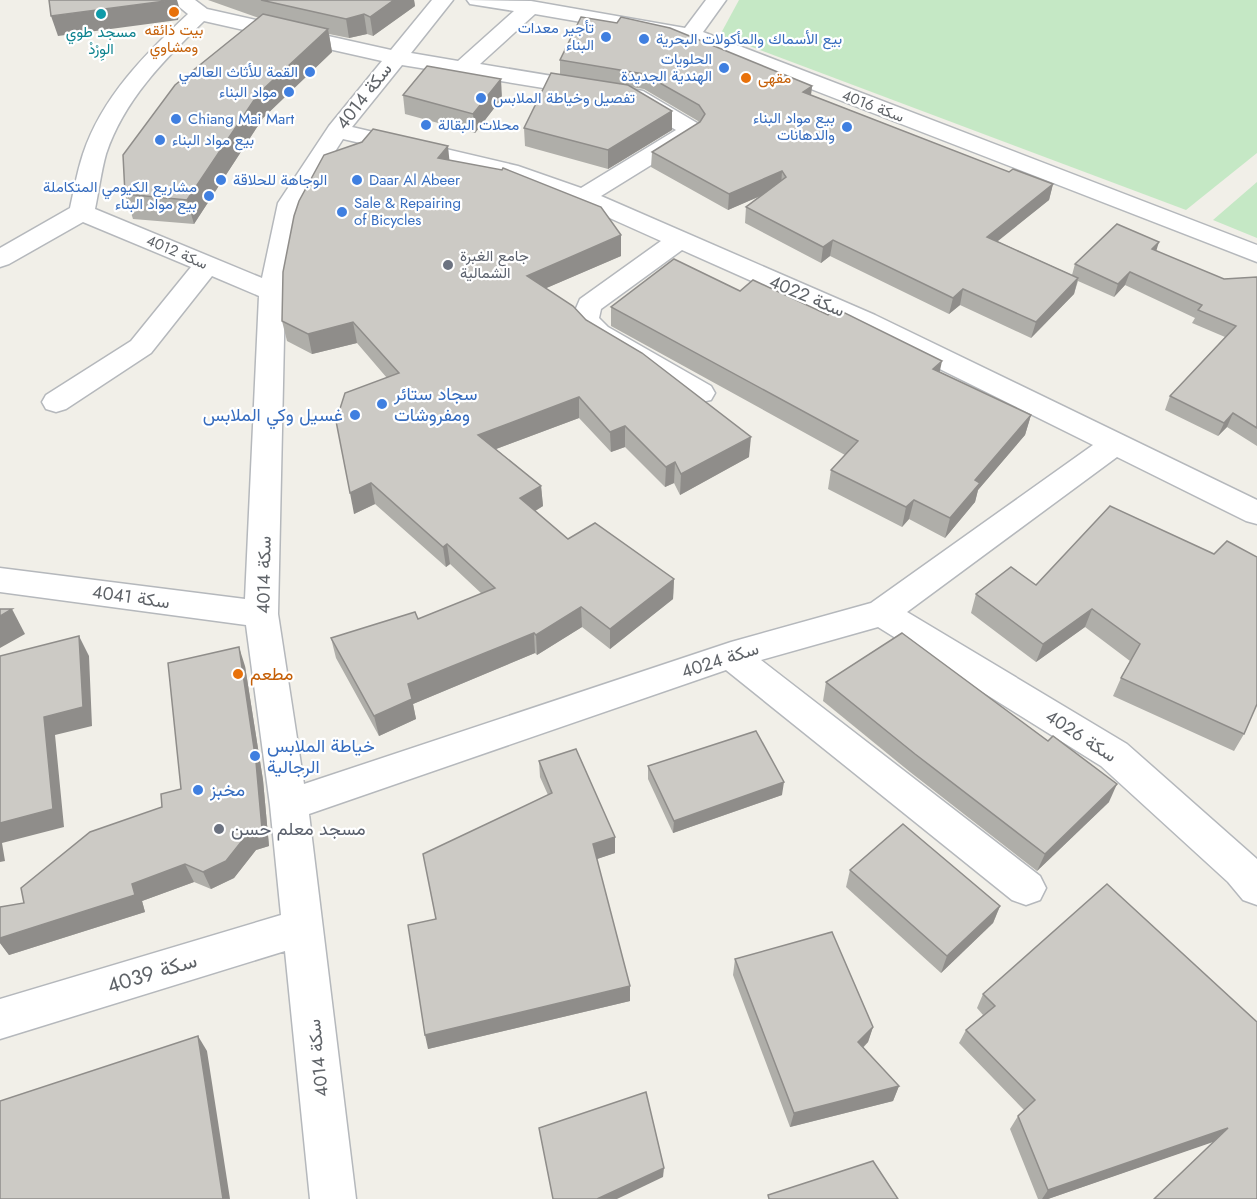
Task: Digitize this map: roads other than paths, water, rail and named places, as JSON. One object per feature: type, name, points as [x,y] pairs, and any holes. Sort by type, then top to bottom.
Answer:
[{"type":"street","name":"سكة 4014","points":[[333,1199],[289,805],[261,614],[272,292],[290,203],[337,131],[443,0]]},
{"type":"street","name":"سكة 4016","points":[[477,0],[573,13],[690,35],[1257,254]]},
{"type":"street","points":[[690,35],[716,0]]},
{"type":"street","points":[[0,260],[82,212],[95,152],[115,108],[191,7],[395,57],[635,96],[689,128],[690,131],[583,197]]},
{"type":"street","points":[[464,68],[531,7]]},
{"type":"street","name":"سكة 4022","points":[[337,131],[510,171],[583,197],[865,321],[1257,513]]},
{"type":"street","name":"سكة 4012","points":[[82,212],[272,292]]},
{"type":"street","points":[[679,240],[589,305],[585,320],[598,333],[701,393]]},
{"type":"street","points":[[56,402],[141,346],[207,265]]},
{"type":"street","name":"سكة 4024","points":[[289,805],[731,655],[882,613],[1114,444]]},
{"type":"street","name":"سكة 4041","points":[[0,580],[261,614]]},
{"type":"street","name":"سكة 4026","points":[[882,613],[1114,755],[1242,870],[1257,888]]},
{"type":"street","points":[[731,655],[1026,888]]},
{"type":"street","name":"سكة 4039","points":[[0,1019],[303,927]]},
{"type":"place","name":"بيت ذائقه ومشاوي","points":[[174,12]]},
{"type":"place","name":"مسجد طوي الوِرْدْ","points":[[101,14]]},
{"type":"place","name":"تأجير معدات البناء","points":[[606,37]]},
{"type":"place","name":"بيع الأسماك والمأكولات البحرية","points":[[644,39]]},
{"type":"place","name":"الحلويات الهندية الجديدة","points":[[724,68]]},
{"type":"place","name":"القمة للأثاث العالمي","points":[[310,72]]},
{"type":"place","name":"مقهى","points":[[746,78]]},
{"type":"place","name":"مواد البناء","points":[[289,92]]},
{"type":"place","name":"تفصيل وخياطة الملابس","points":[[481,98]]},
{"type":"place","name":"Chiang Mai Mart","points":[[176,119]]},
{"type":"place","name":"محلات البقالة","points":[[426,125]]},
{"type":"place","name":"بيع مواد البناء والدهانات","points":[[847,127]]},
{"type":"place","name":"بيع مواد البناء","points":[[160,140]]},
{"type":"place","name":"الوجاهة للحلاقة","points":[[221,180]]},
{"type":"place","name":"Daar Al Abeer","points":[[357,180]]},
{"type":"place","name":"مشاريع الكيومي المتكاملة بيع مواد البناء","points":[[209,196]]},
{"type":"place","name":"Sale & Repairing of Bicycles","points":[[342,212]]},
{"type":"place","name":"جامع الغبرة الشمالية","points":[[448,265]]},
{"type":"place","name":"سجاد ستائر ومفروشات","points":[[382,404]]},
{"type":"place","name":"غسيل وكي الملابس","points":[[355,415]]},
{"type":"place","name":"مطعم","points":[[238,674]]},
{"type":"place","name":"خياطة الملابس الرجالية","points":[[255,756]]},
{"type":"place","name":"مخبز","points":[[198,790]]},
{"type":"place","name":"مسجد معلم حسن","points":[[219,829]]}]
